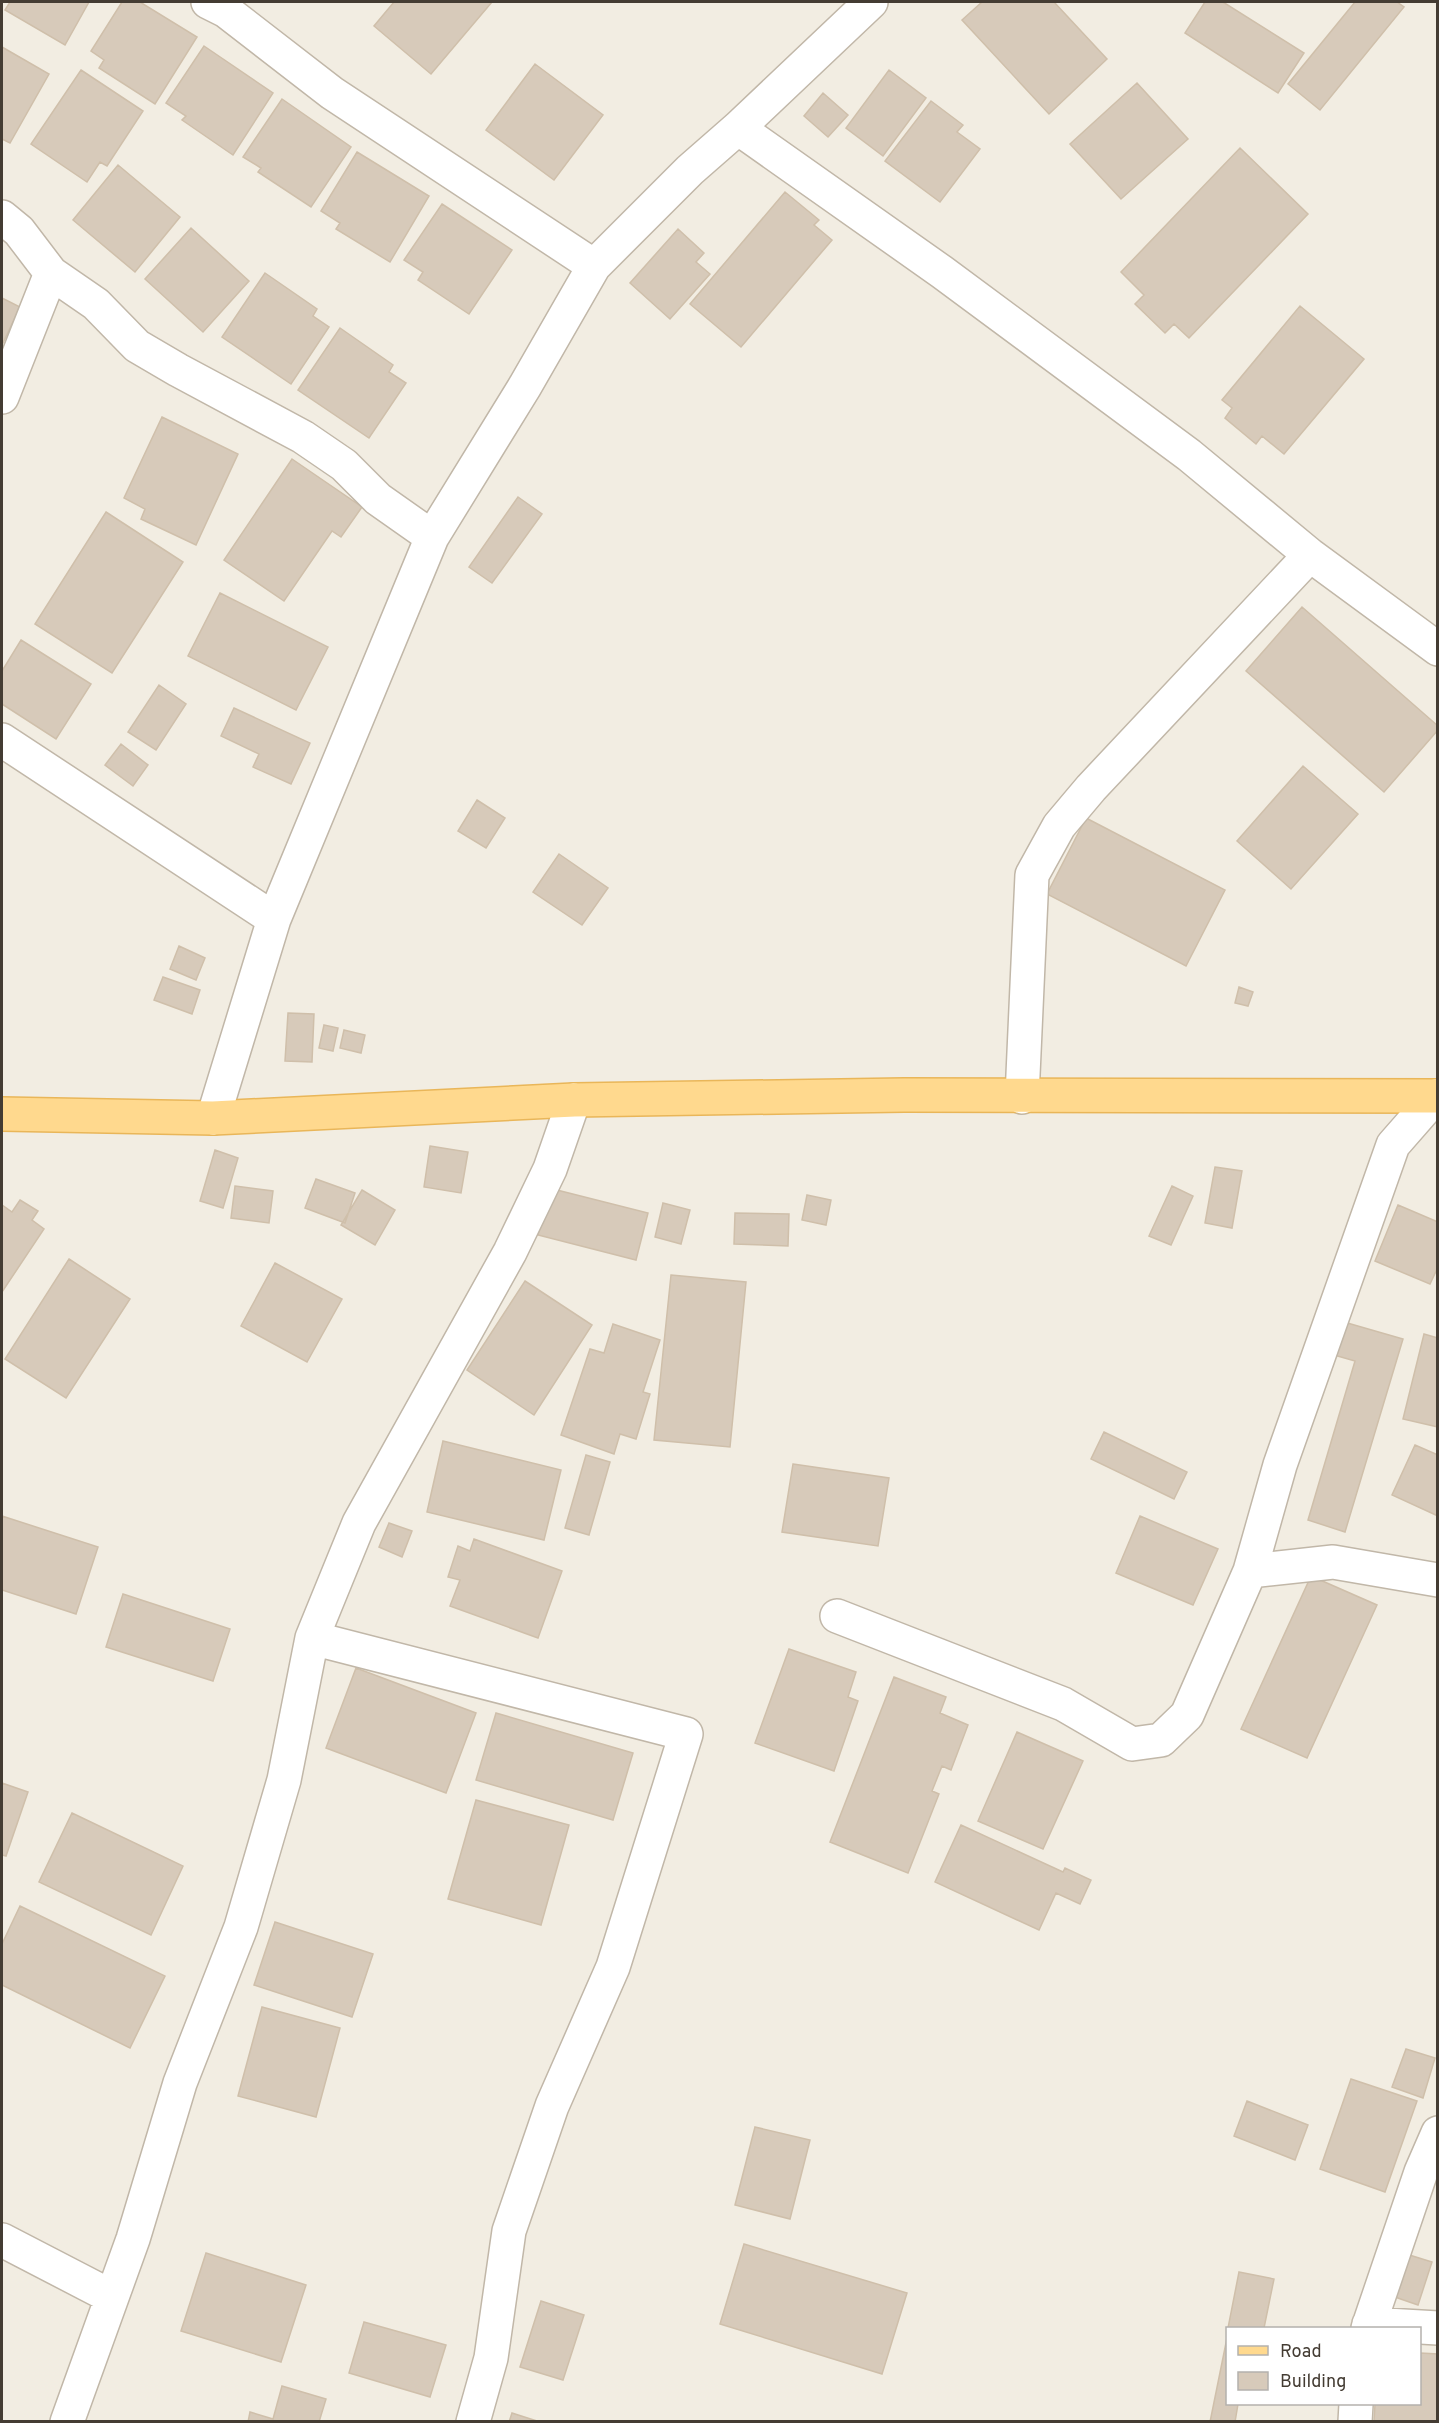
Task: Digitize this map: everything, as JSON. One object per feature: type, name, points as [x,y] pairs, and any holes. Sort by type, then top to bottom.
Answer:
[{"type":"main road","points":[[2,1114],[213,1118],[574,1100],[904,1095],[1437,1096]]},
{"type":"street","points":[[208,2],[226,11],[332,93],[594,266]]},
{"type":"street","points":[[213,1118],[274,919],[432,537],[525,386],[594,266],[690,170],[738,128],[871,2]]},
{"type":"street","points":[[738,128],[942,272],[1189,455],[1310,555],[1437,649]]},
{"type":"street","points":[[2,217],[19,231],[51,273],[96,304],[137,346],[303,436],[344,465],[378,499],[432,537]]},
{"type":"street","points":[[2,397],[51,273]]},
{"type":"street","points":[[1022,1097],[1032,875],[1059,826],[1091,788],[1310,555]]},
{"type":"street","points":[[2,740],[274,919]]},
{"type":"street","points":[[837,1616],[1064,1704],[1132,1744],[1161,1740],[1187,1715],[1250,1571],[1280,1465],[1393,1145],[1437,1096]]},
{"type":"street","points":[[67,2421],[133,2239],[180,2083],[241,1927],[284,1780],[312,1638],[359,1524],[515,1242],[550,1169],[574,1100]]},
{"type":"street","points":[[1250,1571],[1333,1562],[1437,1580]]},
{"type":"street","points":[[312,1638],[686,1734],[613,1967],[552,2106],[509,2230],[491,2358],[473,2421]]},
{"type":"street","points":[[1403,2327],[1369,2326],[1421,2172],[1437,2133]]},
{"type":"street","points":[[2,2240],[112,2297]]},
{"type":"street","points":[[1421,2328],[1437,2328]]},
{"type":"street","points":[[1355,2421],[1356,2405]]},
{"type":"building","points":[[10,2],[89,2],[65,45],[5,10]]},
{"type":"building","points":[[122,2],[140,2],[197,37],[155,104],[99,68],[104,60],[91,51]]},
{"type":"building","points":[[394,2],[492,2],[431,74],[374,26]]},
{"type":"building","points":[[982,2],[1054,2],[1107,59],[1049,114],[962,20]]},
{"type":"building","points":[[1205,2],[1223,2],[1304,53],[1278,93],[1185,33]]},
{"type":"building","points":[[1355,2],[1397,2],[1404,7],[1320,110],[1288,84]]},
{"type":"building","points":[[204,46],[273,93],[233,155],[182,120],[186,116],[166,103]]},
{"type":"building","points":[[2,47],[49,74],[10,143],[2,139]]},
{"type":"building","points":[[535,64],[603,115],[554,180],[486,130]]},
{"type":"building","points":[[81,70],[143,111],[107,166],[100,162],[87,182],[31,144]]},
{"type":"building","points":[[889,70],[926,98],[883,156],[846,128]]},
{"type":"building","points":[[1137,83],[1188,139],[1121,199],[1070,144]]},
{"type":"building","points":[[823,93],[848,115],[828,137],[804,116]]},
{"type":"building","points":[[282,99],[351,147],[311,207],[258,172],[261,168],[243,157]]},
{"type":"building","points":[[931,101],[963,125],[957,132],[980,149],[940,202],[885,161]]},
{"type":"building","points":[[1240,148],[1308,214],[1189,338],[1174,324],[1165,333],[1135,304],[1144,295],[1121,272]]},
{"type":"building","points":[[357,152],[429,196],[390,262],[336,229],[340,223],[321,211]]},
{"type":"building","points":[[118,165],[180,217],[135,272],[73,220]]},
{"type":"building","points":[[785,192],[819,220],[814,225],[832,240],[741,347],[690,304]]},
{"type":"building","points":[[442,204],[512,250],[469,314],[418,280],[423,272],[404,260]]},
{"type":"building","points":[[191,228],[249,281],[203,332],[145,279]]},
{"type":"building","points":[[678,229],[704,253],[696,262],[710,274],[670,319],[630,283]]},
{"type":"building","points":[[265,273],[317,309],[313,316],[329,327],[291,384],[222,337]]},
{"type":"building","points":[[2,298],[20,307],[2,345]]},
{"type":"building","points":[[1300,306],[1364,359],[1284,454],[1262,436],[1256,444],[1225,418],[1232,408],[1222,400]]},
{"type":"building","points":[[340,328],[393,365],[389,372],[406,383],[369,438],[298,390]]},
{"type":"building","points":[[162,417],[238,454],[196,545],[141,519],[145,509],[124,498]]},
{"type":"building","points":[[292,459],[362,507],[341,537],[332,531],[284,601],[224,560]]},
{"type":"building","points":[[518,497],[542,514],[492,583],[469,567]]},
{"type":"building","points":[[106,512],[183,562],[112,673],[35,624]]},
{"type":"building","points":[[220,593],[328,647],[296,710],[188,656]]},
{"type":"building","points":[[1302,607],[1438,726],[1438,730],[1384,792],[1246,671]]},
{"type":"building","points":[[21,640],[91,684],[56,739],[2,704],[2,671]]},
{"type":"building","points":[[159,685],[186,704],[156,750],[128,732]]},
{"type":"building","points":[[234,708],[310,743],[291,784],[253,767],[259,754],[221,736]]},
{"type":"building","points":[[121,744],[148,765],[133,786],[105,765]]},
{"type":"building","points":[[1303,766],[1358,814],[1291,889],[1237,841]]},
{"type":"building","points":[[477,800],[505,818],[486,848],[458,831]]},
{"type":"building","points":[[1086,818],[1225,890],[1186,966],[1047,894]]},
{"type":"building","points":[[559,854],[608,888],[582,925],[533,892]]},
{"type":"building","points":[[179,946],[205,958],[196,980],[170,969]]},
{"type":"building","points":[[163,977],[200,990],[192,1014],[154,1000]]},
{"type":"building","points":[[1239,987],[1253,992],[1248,1006],[1235,1003]]},
{"type":"building","points":[[288,1013],[314,1014],[312,1062],[285,1061]]},
{"type":"building","points":[[324,1025],[338,1028],[333,1051],[319,1048]]},
{"type":"building","points":[[344,1030],[365,1035],[361,1053],[340,1048]]},
{"type":"building","points":[[430,1146],[468,1152],[461,1193],[424,1187]]},
{"type":"building","points":[[215,1150],[238,1158],[223,1208],[200,1201]]},
{"type":"building","points":[[1215,1167],[1242,1171],[1232,1228],[1205,1223]]},
{"type":"building","points":[[316,1179],[355,1193],[345,1223],[305,1208]]},
{"type":"building","points":[[235,1186],[273,1191],[269,1223],[231,1218]]},
{"type":"building","points":[[1172,1186],[1193,1196],[1171,1245],[1149,1236]]},
{"type":"building","points":[[549,1188],[648,1213],[636,1260],[538,1235]]},
{"type":"building","points":[[362,1190],[395,1210],[375,1245],[341,1225]]},
{"type":"building","points":[[807,1195],[831,1200],[826,1225],[802,1220]]},
{"type":"building","points":[[20,1200],[38,1211],[32,1220],[44,1229],[2,1292],[2,1205],[12,1212]]},
{"type":"building","points":[[663,1203],[690,1210],[681,1244],[655,1237]]},
{"type":"building","points":[[1398,1205],[1438,1222],[1438,1267],[1430,1284],[1375,1261]]},
{"type":"building","points":[[735,1213],[789,1214],[788,1246],[734,1244]]},
{"type":"building","points":[[69,1259],[130,1299],[66,1398],[5,1359]]},
{"type":"building","points":[[275,1263],[342,1299],[307,1362],[241,1326]]},
{"type":"building","points":[[671,1275],[746,1282],[730,1447],[654,1440]]},
{"type":"building","points":[[525,1281],[592,1325],[534,1415],[467,1370]]},
{"type":"building","points":[[1337,1320],[1403,1339],[1345,1532],[1308,1520],[1355,1361],[1327,1353]]},
{"type":"building","points":[[613,1324],[660,1340],[643,1392],[650,1394],[636,1439],[620,1434],[614,1454],[561,1435],[590,1349],[604,1353]]},
{"type":"building","points":[[1424,1334],[1438,1338],[1438,1427],[1403,1419]]},
{"type":"building","points":[[1104,1432],[1187,1472],[1174,1499],[1091,1459]]},
{"type":"building","points":[[443,1441],[561,1470],[544,1540],[427,1512]]},
{"type":"building","points":[[1415,1445],[1438,1455],[1438,1516],[1392,1495]]},
{"type":"building","points":[[586,1455],[610,1462],[589,1535],[565,1528]]},
{"type":"building","points":[[793,1464],[889,1478],[878,1546],[782,1532]]},
{"type":"building","points":[[2,1516],[98,1547],[76,1614],[2,1590]]},
{"type":"building","points":[[1140,1516],[1218,1549],[1193,1605],[1116,1573]]},
{"type":"building","points":[[389,1523],[412,1531],[402,1557],[379,1547]]},
{"type":"building","points":[[474,1539],[562,1571],[538,1638],[450,1606],[460,1580],[448,1577],[458,1546],[470,1551]]},
{"type":"building","points":[[1311,1576],[1377,1605],[1307,1758],[1241,1729]]},
{"type":"building","points":[[123,1594],[230,1629],[213,1681],[106,1647]]},
{"type":"building","points":[[789,1649],[856,1672],[848,1697],[858,1701],[834,1771],[755,1743]]},
{"type":"building","points":[[356,1668],[476,1713],[446,1793],[326,1748]]},
{"type":"building","points":[[894,1677],[946,1697],[940,1713],[968,1725],[951,1770],[942,1766],[932,1791],[939,1794],[908,1873],[830,1842]]},
{"type":"building","points":[[496,1713],[633,1753],[613,1820],[476,1780]]},
{"type":"building","points":[[1017,1732],[1083,1761],[1043,1849],[978,1821]]},
{"type":"building","points":[[2,1783],[28,1792],[6,1856],[2,1855]]},
{"type":"building","points":[[476,1800],[569,1825],[541,1925],[448,1899]]},
{"type":"building","points":[[72,1813],[183,1866],[151,1935],[39,1882]]},
{"type":"building","points":[[961,1825],[1063,1872],[1065,1868],[1091,1880],[1080,1904],[1056,1893],[1039,1930],[935,1882]]},
{"type":"building","points":[[20,1906],[165,1976],[130,2048],[2,1985],[2,1944]]},
{"type":"building","points":[[275,1922],[373,1954],[352,2017],[254,1985]]},
{"type":"building","points":[[262,2007],[340,2028],[316,2117],[238,2096]]},
{"type":"building","points":[[1406,2049],[1435,2058],[1423,2098],[1392,2087]]},
{"type":"building","points":[[1351,2079],[1417,2101],[1385,2192],[1320,2169]]},
{"type":"building","points":[[1247,2101],[1308,2125],[1295,2160],[1234,2136]]},
{"type":"building","points":[[755,2127],[810,2140],[790,2219],[735,2205]]},
{"type":"building","points":[[744,2244],[907,2293],[882,2374],[720,2324]]},
{"type":"building","points":[[206,2253],[306,2285],[281,2362],[181,2331]]},
{"type":"building","points":[[1403,2253],[1432,2262],[1418,2305],[1389,2295]]},
{"type":"building","points":[[1239,2272],[1274,2279],[1264,2327],[1228,2327]]},
{"type":"building","points":[[541,2301],[584,2315],[563,2380],[520,2367]]},
{"type":"building","points":[[364,2322],[446,2345],[430,2397],[349,2373]]},
{"type":"building","points":[[1226,2343],[1226,2405],[1238,2405],[1235,2422],[1210,2422]]},
{"type":"building","points":[[1421,2353],[1438,2354],[1438,2422],[1374,2422],[1375,2405],[1421,2405]]},
{"type":"building","points":[[282,2386],[326,2399],[319,2422],[248,2422],[250,2412],[273,2419]]},
{"type":"building","points":[[512,2413],[540,2422],[509,2422]]}]
